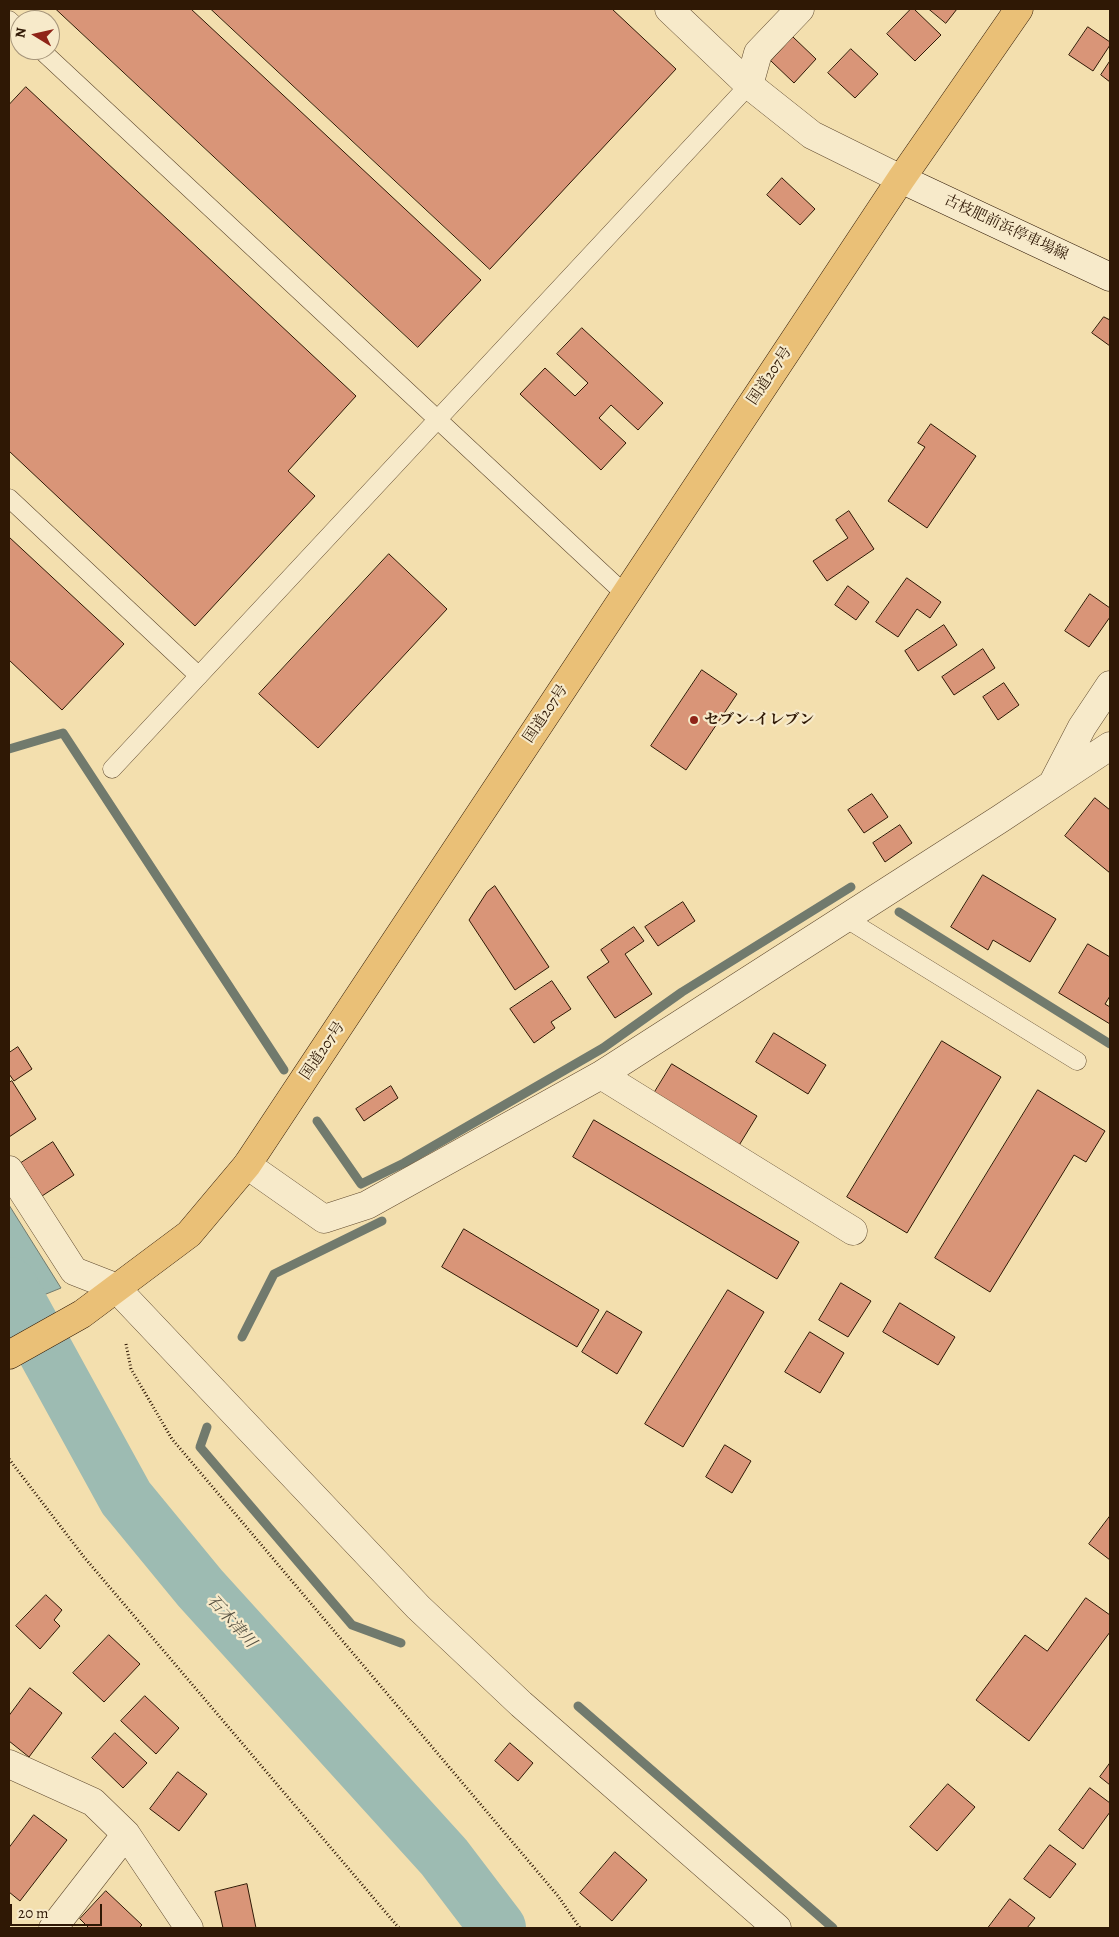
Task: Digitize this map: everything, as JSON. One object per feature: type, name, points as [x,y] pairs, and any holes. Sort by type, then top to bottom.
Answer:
[{"type":"highway","name":"国道207号","points":[[9,1355],[82,1314],[115,1287],[189,1234],[247,1165],[901,179],[1019,9]]},
{"type":"street","name":"古枝肥前浜停車場線","points":[[670,9],[749,85],[812,136],[1110,277]]},
{"type":"street","points":[[749,85],[758,53],[800,9]]},
{"type":"street","points":[[1054,782],[1082,727],[1110,685]]},
{"type":"street","points":[[247,1165],[324,1219],[367,1205],[601,1075],[1000,819],[1110,746]]},
{"type":"street","points":[[601,1075],[853,1231]]},
{"type":"street","points":[[9,1170],[74,1271],[115,1287],[418,1607],[521,1704],[777,1928]]},
{"type":"street","points":[[9,1764],[93,1802],[126,1834],[189,1928]]},
{"type":"street","points":[[53,1928],[126,1834]]},
{"type":"lane","points":[[52,60],[626,595]]},
{"type":"lane","points":[[112,770],[749,85]]},
{"type":"lane","points":[[9,498],[199,676]]},
{"type":"lane","points":[[845,918],[1077,1062]]},
{"type":"path","points":[[126,1342],[131,1369],[172,1439],[558,1896],[580,1928]]},
{"type":"path","points":[[9,1458],[84,1557],[399,1928]]},
{"type":"water","points":[[9,1205],[61,1288],[9,1309]]},
{"type":"building","points":[[191,9],[481,280],[418,347],[60,13],[60,10],[57,10]]},
{"type":"building","points":[[211,9],[612,9],[676,69],[490,269]]},
{"type":"building","points":[[911,9],[914,9],[941,35],[915,61],[887,34]]},
{"type":"building","points":[[929,9],[957,9],[946,23]]},
{"type":"building","points":[[1088,27],[1110,42],[1110,45],[1093,71],[1069,55]]},
{"type":"building","points":[[793,37],[816,59],[794,83],[771,61]]},
{"type":"building","points":[[851,49],[878,74],[855,98],[828,73]]},
{"type":"building","points":[[1110,61],[1110,82],[1101,75]]},
{"type":"building","points":[[26,87],[356,396],[288,471],[315,496],[195,626],[9,451],[9,105]]},
{"type":"building","points":[[782,178],[815,209],[800,225],[767,195]]},
{"type":"building","points":[[1104,317],[1110,320],[1110,346],[1092,333]]},
{"type":"building","points":[[582,328],[663,403],[638,430],[611,405],[599,418],[626,443],[601,470],[520,394],[545,368],[575,396],[588,383],[557,354]]},
{"type":"building","points":[[931,424],[976,456],[927,528],[888,501],[925,447],[918,443]]},
{"type":"building","points":[[849,511],[874,549],[827,581],[813,561],[848,538],[836,520]]},
{"type":"building","points":[[9,537],[124,644],[62,710],[9,660]]},
{"type":"building","points":[[389,554],[447,609],[318,748],[259,694]]},
{"type":"building","points":[[907,578],[941,602],[930,618],[917,609],[898,637],[876,622]]},
{"type":"building","points":[[848,586],[869,602],[856,620],[835,605]]},
{"type":"building","points":[[1090,594],[1110,608],[1110,617],[1089,647],[1065,631]]},
{"type":"building","points":[[944,625],[957,645],[918,671],[905,651]]},
{"type":"building","points":[[983,649],[995,668],[954,695],[942,677]]},
{"type":"building","name":"セブン-イレブン","points":[[702,670],[737,694],[686,770],[651,746]]},
{"type":"building","points":[[1004,683],[1019,705],[998,720],[983,697]]},
{"type":"building","points":[[872,794],[888,817],[864,833],[848,810]]},
{"type":"building","points":[[1095,798],[1110,810],[1110,873],[1065,836]]},
{"type":"building","points":[[900,825],[912,843],[885,862],[873,843]]},
{"type":"building","points":[[983,875],[1056,919],[1030,962],[993,940],[988,950],[951,927]]},
{"type":"building","points":[[495,886],[549,967],[515,990],[469,920],[487,892]]},
{"type":"building","points":[[683,902],[695,921],[658,946],[645,927]]},
{"type":"building","points":[[634,927],[644,941],[625,954],[652,994],[615,1018],[587,977],[609,962],[601,950]]},
{"type":"building","points":[[1088,944],[1110,957],[1110,996],[1105,1004],[1110,1007],[1110,1024],[1059,993]]},
{"type":"building","points":[[552,981],[571,1009],[551,1022],[555,1028],[534,1043],[510,1009]]},
{"type":"building","points":[[774,1033],[826,1065],[808,1094],[756,1062]]},
{"type":"building","points":[[942,1041],[1001,1077],[907,1233],[847,1197]]},
{"type":"building","points":[[18,1047],[32,1069],[14,1081],[9,1074],[9,1053]]},
{"type":"building","points":[[672,1064],[757,1116],[738,1147],[653,1095]]},
{"type":"building","points":[[12,1081],[36,1119],[9,1137],[9,1083]]},
{"type":"building","points":[[391,1086],[398,1098],[364,1121],[356,1109]]},
{"type":"building","points":[[1038,1090],[1105,1131],[1086,1162],[1074,1155],[990,1292],[935,1258]]},
{"type":"building","points":[[594,1120],[799,1242],[777,1279],[573,1157]]},
{"type":"building","points":[[53,1142],[74,1175],[42,1196],[21,1163]]},
{"type":"building","points":[[464,1229],[599,1310],[577,1347],[442,1267]]},
{"type":"building","points":[[841,1283],[871,1301],[848,1337],[819,1320]]},
{"type":"building","points":[[728,1290],[764,1312],[683,1447],[645,1424]]},
{"type":"building","points":[[900,1303],[955,1337],[938,1365],[883,1332]]},
{"type":"building","points":[[607,1311],[642,1332],[617,1374],[582,1352]]},
{"type":"building","points":[[810,1332],[844,1353],[820,1393],[785,1372]]},
{"type":"building","points":[[725,1445],[751,1461],[732,1493],[706,1477]]},
{"type":"building","points":[[1110,1516],[1110,1560],[1089,1544]]},
{"type":"building","points":[[46,1595],[62,1610],[54,1620],[60,1626],[40,1649],[16,1626]]},
{"type":"building","points":[[1086,1598],[1110,1615],[1110,1632],[1029,1741],[976,1700],[1025,1635],[1047,1651]]},
{"type":"building","points":[[109,1635],[140,1664],[104,1702],[73,1673]]},
{"type":"building","points":[[30,1688],[62,1713],[29,1757],[9,1741],[9,1716]]},
{"type":"building","points":[[145,1696],[179,1728],[156,1754],[121,1721]]},
{"type":"building","points":[[115,1733],[147,1763],[123,1788],[92,1758]]},
{"type":"building","points":[[510,1743],[533,1763],[518,1781],[495,1761]]},
{"type":"building","points":[[1110,1763],[1110,1785],[1100,1777]]},
{"type":"building","points":[[178,1772],[207,1794],[179,1831],[150,1809]]},
{"type":"building","points":[[948,1784],[975,1807],[937,1851],[910,1827]]},
{"type":"building","points":[[1090,1788],[1110,1803],[1110,1812],[1083,1849],[1059,1830]]},
{"type":"building","points":[[34,1815],[67,1840],[20,1901],[9,1892],[9,1848]]},
{"type":"building","points":[[1050,1845],[1076,1864],[1050,1898],[1024,1879]]},
{"type":"building","points":[[615,1852],[647,1880],[612,1921],[580,1893]]},
{"type":"building","points":[[247,1884],[256,1928],[223,1928],[215,1892]]},
{"type":"building","points":[[106,1891],[142,1925],[139,1928],[89,1928],[80,1919]]},
{"type":"building","points":[[1010,1899],[1035,1918],[1027,1928],[988,1928]]},
{"type":"waterway","points":[[9,749],[63,733],[284,1070]]},
{"type":"waterway","points":[[317,1121],[361,1184],[404,1163],[603,1048],[682,992],[851,887]]},
{"type":"waterway","points":[[899,912],[1110,1044]]},
{"type":"waterway","points":[[242,1337],[274,1274],[382,1221]]},
{"type":"waterway","name":"石木津川","points":[[9,1285],[126,1498],[200,1588],[444,1857],[498,1928]]},
{"type":"waterway","points":[[207,1427],[200,1447],[352,1625],[401,1643]]},
{"type":"waterway","points":[[578,1706],[833,1928]]},
{"type":"place","name":"セブン-イレブン","points":[[694,720]]}]
